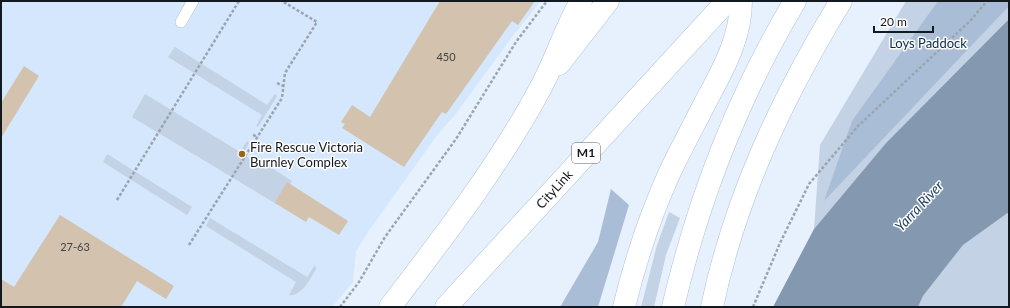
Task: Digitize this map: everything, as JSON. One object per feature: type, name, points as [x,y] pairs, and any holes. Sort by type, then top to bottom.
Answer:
[{"type":"highway","points":[[542,85],[567,26],[581,1]]},
{"type":"highway","points":[[390,307],[486,178],[542,85],[608,1]]},
{"type":"highway","name":"CityLink","points":[[446,307],[727,1]]},
{"type":"highway","points":[[624,307],[632,272],[658,200],[734,43],[740,20],[741,1]]},
{"type":"highway","points":[[673,307],[702,203],[721,154],[759,66],[795,1]]},
{"type":"highway","points":[[712,307],[725,258],[746,193],[770,134],[808,57],[841,1]]},
{"type":"highway","points":[[808,57],[853,1]]},
{"type":"lane","points":[[180,22],[193,1]]},
{"type":"path","points":[[117,200],[239,1]]},
{"type":"path","points":[[189,245],[282,98],[285,73],[317,22],[282,1]]},
{"type":"path","points":[[340,307],[359,282],[384,237],[456,139],[516,42],[547,1]]},
{"type":"path","points":[[753,307],[780,243],[809,184],[858,126],[971,20],[988,1]]},
{"type":"path","points":[[277,83],[283,86]]},
{"type":"path","points":[[253,134],[258,137]]},
{"type":"shaded area","name":"Fire Rescue Victoria Burnley Complex","points":[[1,1],[541,1],[512,37],[455,115],[438,134],[368,232],[356,251],[353,282],[332,307],[1,307]]},
{"type":"green space","name":"Loys Paddock","points":[[906,1],[1009,1],[1009,19],[886,143],[814,229],[820,145]]},
{"type":"green space","points":[[938,1],[1009,1],[1009,6],[824,201],[852,121]]},
{"type":"green space","points":[[175,47],[267,105],[275,94],[277,96],[258,127],[256,126],[262,115],[168,57]]},
{"type":"green space","points":[[145,94],[240,152],[247,141],[249,143],[243,154],[250,159],[253,156],[292,181],[278,205],[132,117]]},
{"type":"green space","points":[[107,154],[192,207],[187,215],[103,162]]},
{"type":"green space","points":[[611,189],[629,205],[598,307],[560,307],[598,242]]},
{"type":"green space","points":[[669,212],[680,218],[666,255],[654,307],[641,307],[657,245]]},
{"type":"green space","points":[[1009,212],[1009,307],[918,307],[923,296],[963,245]]},
{"type":"green space","points":[[210,218],[307,277],[315,265],[316,269],[308,282],[298,293],[289,295],[296,282],[206,226]]},
{"type":"water","name":"Yarra River","points":[[1009,19],[1009,212],[963,245],[923,296],[918,307],[773,307],[814,229],[886,143]]},
{"type":"building","points":[[440,1],[535,1],[518,25],[512,21],[446,114],[442,112],[404,167],[342,128],[345,124],[341,122],[352,105],[370,117]]},
{"type":"building","points":[[24,66],[39,76],[1,138],[1,103]]},
{"type":"building","points":[[287,182],[348,221],[339,235],[309,217],[306,222],[275,203]]},
{"type":"building","points":[[60,215],[174,286],[166,299],[137,281],[121,307],[1,307],[1,279],[14,287]]},
{"type":"place","name":"Fire Rescue Victoria Burnley Complex","points":[[242,154]]}]
